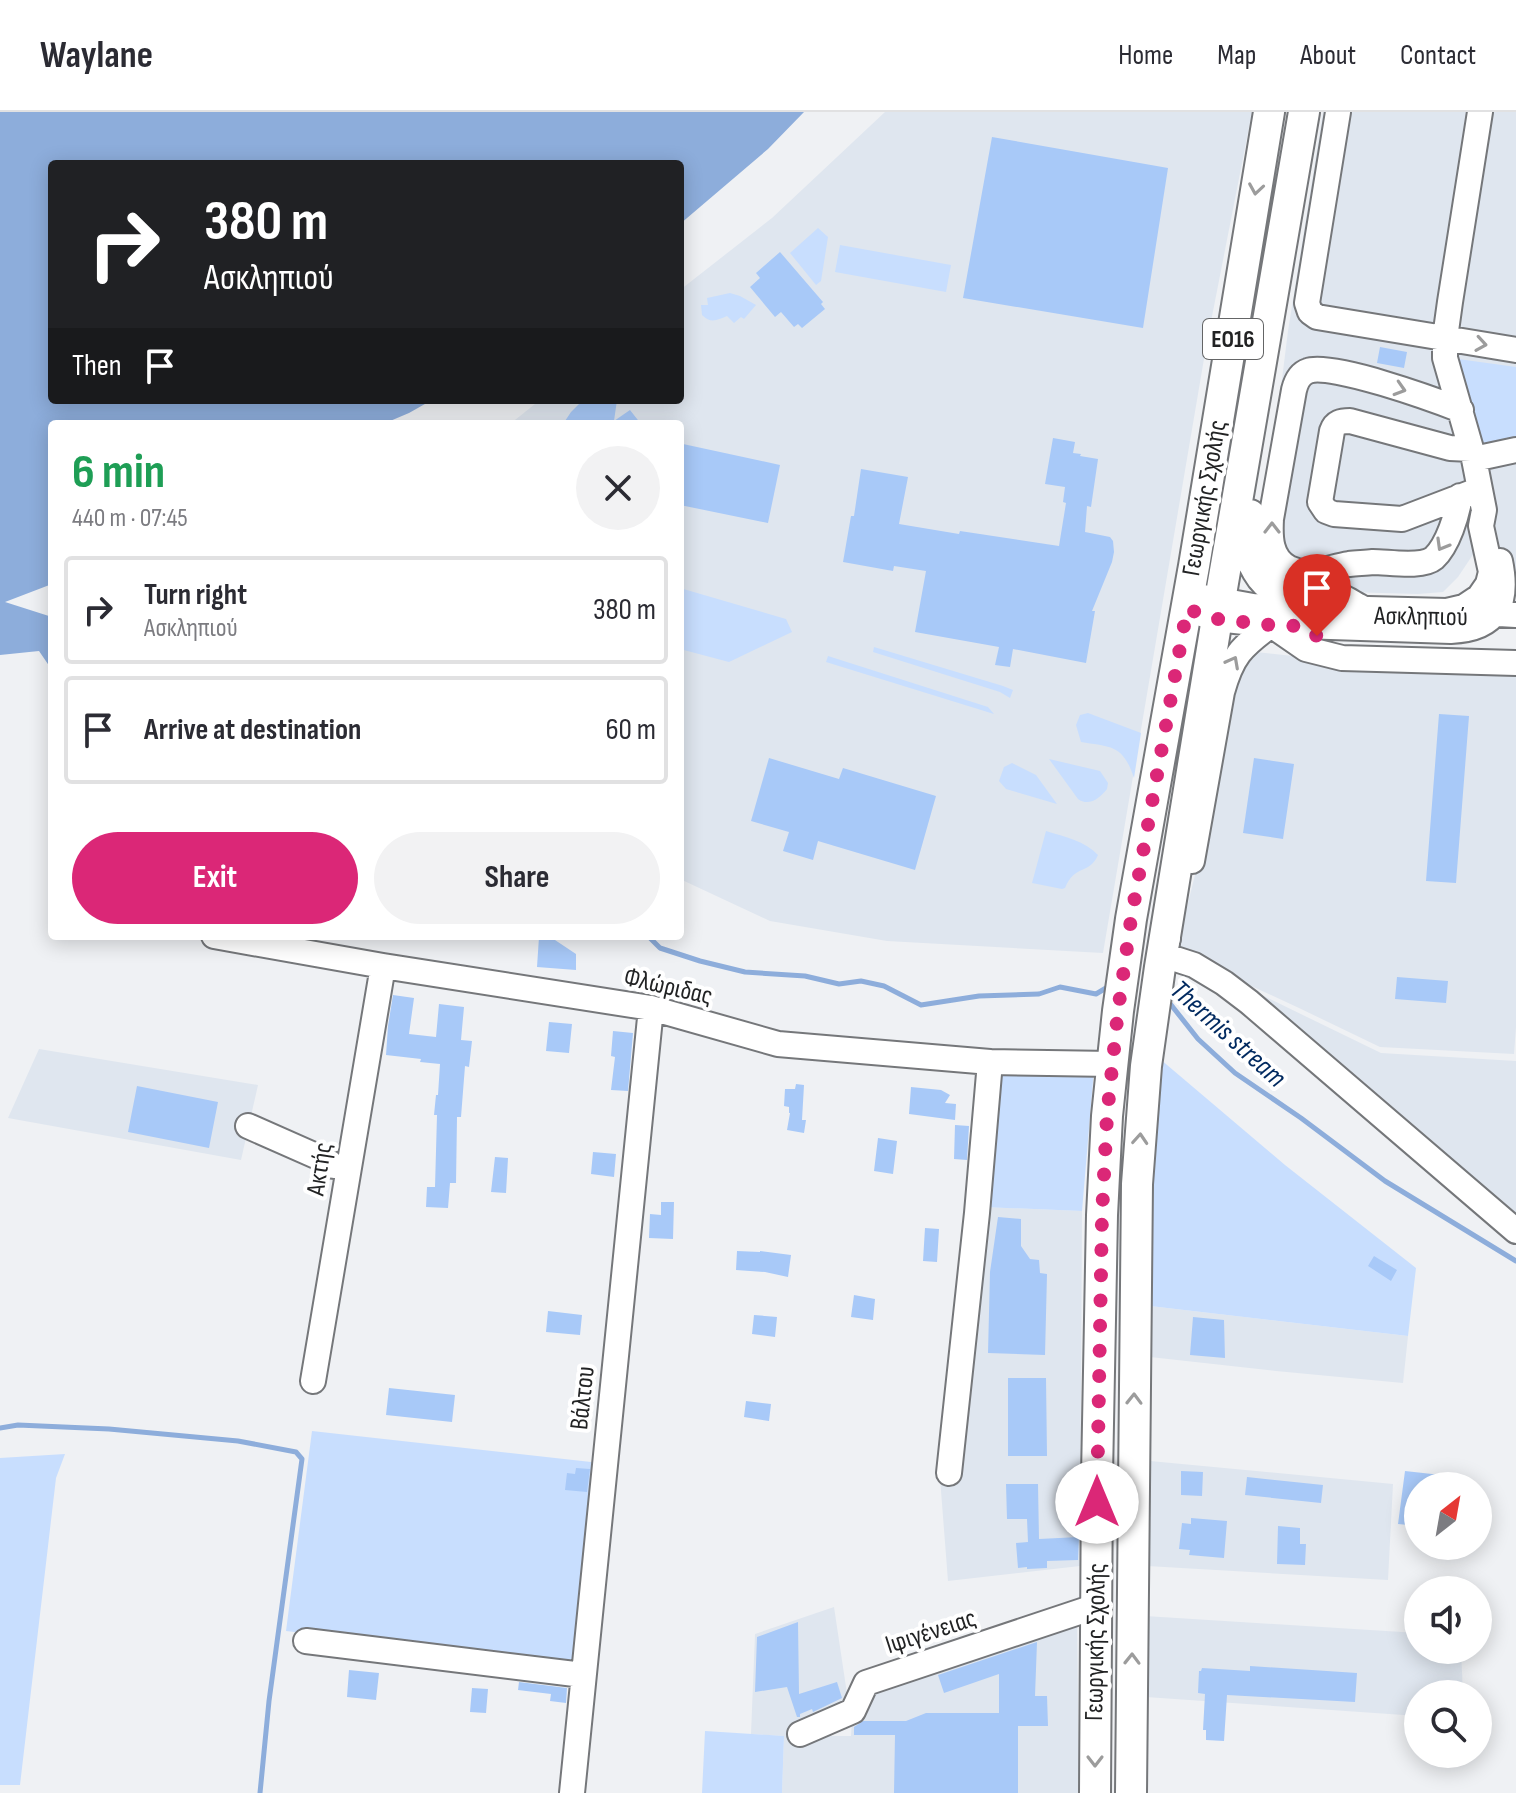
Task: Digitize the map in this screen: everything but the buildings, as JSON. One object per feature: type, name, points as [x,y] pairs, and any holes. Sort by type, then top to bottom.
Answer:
[{"type":"main road","name":"Γεωργικής Σχολής","points":[[1131,1793],[1137,1198],[1141,1119],[1161,961],[1197,599],[1269,112]]},
{"type":"main road","name":"Γεωργικής Σχολής","points":[[1095,1793],[1102,1215],[1105,1143],[1118,1011],[1164,735],[1271,309],[1304,112]]},
{"type":"main road","points":[[1271,309],[1271,378],[1248,527],[1251,558],[1262,578],[1277,590],[1344,601],[1358,609]]},
{"type":"street","points":[[1338,112],[1308,308],[1310,312],[1317,317],[1516,350]]},
{"type":"street","points":[[1447,611],[1470,604],[1479,597],[1488,584],[1490,565],[1474,499],[1473,454],[1445,358],[1445,338],[1480,112]]},
{"type":"street","points":[[1461,410],[1334,370],[1313,369],[1302,374],[1294,390],[1270,534],[1276,556],[1286,566],[1308,573],[1348,564],[1422,563],[1431,560],[1442,546],[1457,513],[1474,499]]},
{"type":"street","points":[[1474,499],[1402,519],[1330,513],[1320,502],[1332,431],[1337,423],[1350,421],[1473,454],[1516,450]]},
{"type":"street","points":[[1474,499],[1491,520],[1502,572],[1510,593],[1516,599]]},
{"type":"street","points":[[1298,626],[1458,631],[1477,628],[1505,615],[1501,596],[1502,572]]},
{"type":"street","name":"Ασκληπιού","points":[[1197,599],[1253,606],[1505,615]]},
{"type":"street","name":"Ασκληπιού","points":[[1197,599],[1271,625],[1298,626],[1334,642],[1516,646]]},
{"type":"street","points":[[1516,663],[1342,658],[1306,649],[1271,625],[1240,649],[1228,668],[1193,855],[1161,961],[1194,965],[1249,1002],[1516,1231]]},
{"type":"street","name":"Φλώριδας","points":[[237,940],[651,1008],[778,1044],[990,1062],[1112,1064]]},
{"type":"street","name":"Ακτής","points":[[313,1381],[383,966]]},
{"type":"street","name":"Βάλτου","points":[[572,1793],[651,1008]]},
{"type":"street","points":[[949,1473],[990,1062]]},
{"type":"street","points":[[248,1126],[334,1166]]},
{"type":"street","name":"Ιφιγένειας","points":[[800,1734],[853,1711],[866,1683],[1097,1606]]},
{"type":"street","points":[[306,1641],[583,1675]]},
{"type":"shaded area","points":[[0,112],[804,112],[768,149],[684,221],[684,160],[48,160],[48,404],[425,404],[392,420],[48,420],[48,586],[5,602],[48,616],[48,664],[39,651],[0,655]]},
{"type":"shaded area","points":[[885,112],[1252,112],[1206,347],[1103,953],[887,941],[770,921],[684,881],[684,420],[515,420],[535,404],[684,404],[684,287],[772,218]]},
{"type":"shaded area","points":[[1323,112],[1516,112],[1516,593],[1506,574],[1458,359],[1439,355],[1479,539],[1458,577],[1443,592],[1309,591],[1260,556],[1288,331]]},
{"type":"shaded area","points":[[818,228],[828,237],[821,281],[816,285],[790,253]]},
{"type":"shaded area","points":[[840,245],[951,265],[946,292],[835,272]]},
{"type":"shaded area","points":[[730,293],[756,305],[744,319],[741,317],[734,323],[727,316],[711,320],[702,315],[701,305],[708,305],[707,298]]},
{"type":"shaded area","points":[[1458,359],[1516,367],[1516,442],[1486,447],[1478,443]]},
{"type":"shaded area","points":[[684,589],[786,619],[792,632],[729,662],[684,650]]},
{"type":"shaded area","points":[[874,647],[1013,690],[1010,698],[1000,692],[873,652]]},
{"type":"shaded area","points":[[1256,652],[1329,660],[1516,670],[1514,1054],[1380,1047],[1176,951],[1195,875],[1228,691],[1234,672]]},
{"type":"shaded area","points":[[828,656],[988,707],[994,714],[826,662]]},
{"type":"shaded area","points":[[1088,713],[1141,733],[1134,778],[1121,753],[1101,745],[1081,742],[1076,725],[1080,715]]},
{"type":"shaded area","points":[[1049,759],[1100,771],[1108,783],[1107,789],[1094,800],[1086,802],[1078,799]]},
{"type":"shaded area","points":[[1012,763],[1036,775],[1057,804],[1006,789],[999,781],[1004,767]]},
{"type":"shaded area","points":[[1046,831],[1081,843],[1098,855],[1062,889],[1032,883]]},
{"type":"shaded area","points":[[1235,982],[1381,1053],[1516,1061],[1516,1222]]},
{"type":"shaded area","points":[[39,1049],[258,1085],[241,1160],[8,1118]]},
{"type":"shaded area","points":[[1160,1059],[1285,1165],[1416,1268],[1408,1336],[1150,1306],[1155,1099]]},
{"type":"shaded area","points":[[994,1067],[1094,1069],[1082,1211],[982,1207]]},
{"type":"shaded area","points":[[982,1207],[1082,1211],[1080,1566],[948,1581],[940,1478]]},
{"type":"shaded area","points":[[1150,1306],[1408,1336],[1403,1383],[1150,1357]]},
{"type":"shaded area","points":[[312,1431],[600,1463],[578,1666],[286,1631]]},
{"type":"shaded area","points":[[65,1454],[56,1478],[20,1785],[0,1785],[0,1458]]},
{"type":"shaded area","points":[[1150,1461],[1393,1484],[1388,1580],[1147,1566]]},
{"type":"shaded area","points":[[834,1607],[849,1707],[787,1736],[851,1736],[852,1719],[867,1688],[1077,1617],[1079,1793],[782,1793],[784,1736],[751,1734],[755,1634]]},
{"type":"shaded area","points":[[1145,1616],[1404,1632],[1404,1664],[1462,1664],[1462,1680],[1404,1680],[1404,1715],[1146,1697]]},
{"type":"shaded area","points":[[705,1731],[784,1736],[782,1793],[702,1793]]},
{"type":"waterway","name":"Thermis stream","points":[[652,940],[660,948],[745,972],[805,976],[839,984],[861,981],[884,986],[921,1005],[979,996],[1039,994],[1060,987],[1096,994],[1111,985]]},
{"type":"waterway","name":"Thermis stream","points":[[1168,1001],[1198,1039],[1235,1073],[1385,1181],[1516,1261]]},
{"type":"waterway","points":[[0,1428],[18,1425],[109,1429],[238,1441],[296,1452],[302,1459],[269,1701],[260,1793]]},
{"type":"route","points":[[1097,1502],[1102,1215],[1107,1116],[1131,919],[1187,609],[1217,619],[1298,626],[1317,636]]}]
